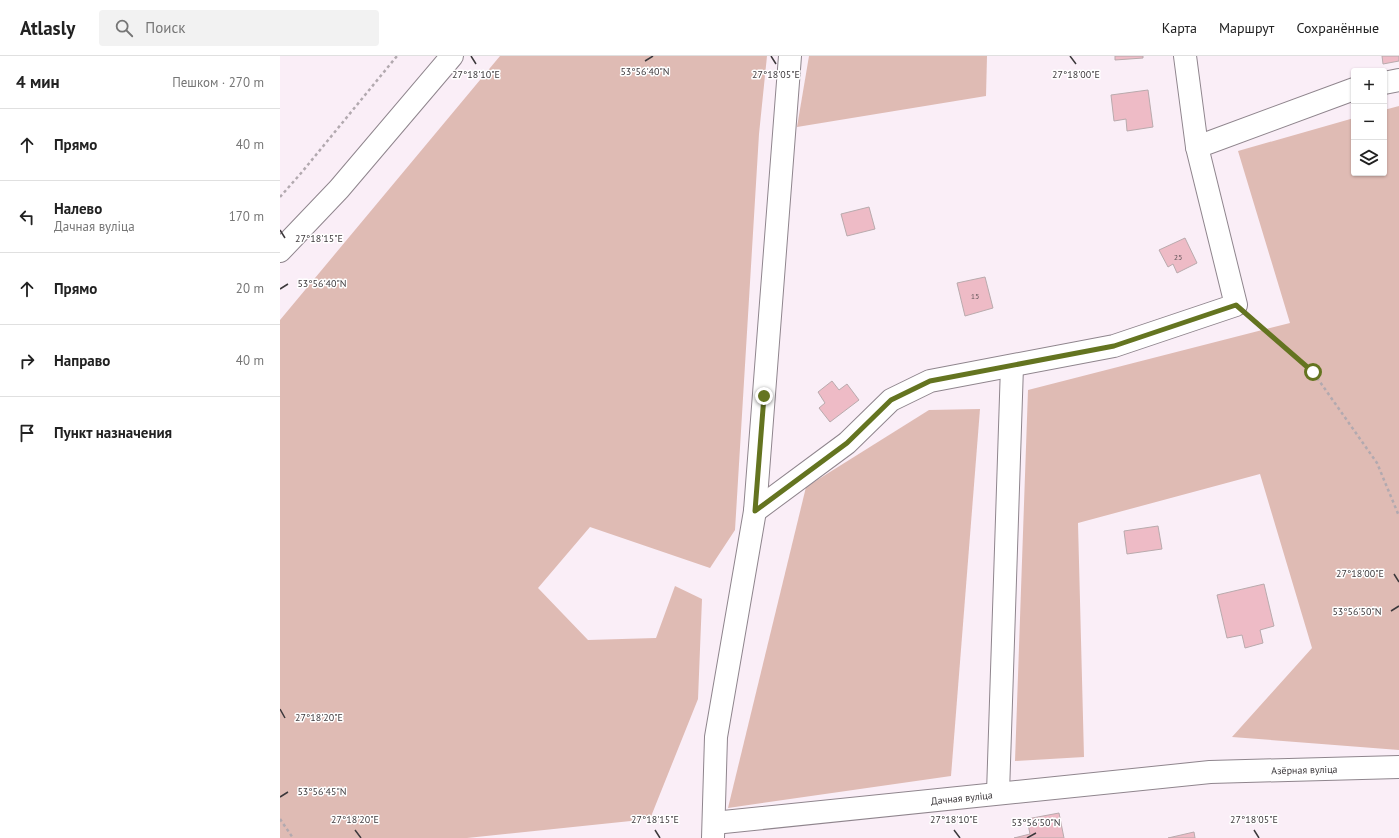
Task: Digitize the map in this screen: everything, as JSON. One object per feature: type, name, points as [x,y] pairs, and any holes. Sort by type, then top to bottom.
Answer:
[{"type":"street","points":[[280,251],[339,189],[452,56]]},
{"type":"street","points":[[714,830],[716,737],[755,511],[790,56]]},
{"type":"street","points":[[755,511],[805,476],[847,443],[891,400],[930,381],[1114,346],[1236,305],[1198,147],[1185,56]]},
{"type":"street","points":[[1387,82],[1399,80]]},
{"type":"street","points":[[1198,147],[1351,90]]},
{"type":"street","points":[[998,793],[1012,366]]},
{"type":"street","name":"Азёрная вуліца","points":[[1210,772],[1399,767]]},
{"type":"street","name":"Дачная вуліца","points":[[714,830],[998,793],[1210,772]]},
{"type":"path","points":[[280,197],[397,56]]},
{"type":"path","points":[[1236,305],[1313,372],[1377,463],[1399,516]]},
{"type":"path","points":[[280,819],[293,838]]},
{"type":"shaded area","points":[[500,56],[767,56],[759,134],[735,530],[710,568],[590,527],[538,588],[588,640],[656,638],[675,586],[702,599],[698,699],[650,819],[467,838],[280,838],[280,320]]},
{"type":"shaded area","points":[[809,56],[987,56],[986,96],[797,127]]},
{"type":"shaded area","points":[[1399,106],[1399,750],[1232,737],[1312,648],[1260,474],[1078,523],[1084,757],[1015,761],[1028,390],[1290,323],[1238,151],[1351,119],[1351,176],[1387,176],[1387,109]]},
{"type":"shaded area","points":[[980,409],[951,776],[728,808],[806,487],[929,410]]},
{"type":"building","points":[[1115,56],[1143,56],[1143,58],[1115,60]]},
{"type":"building","points":[[1382,56],[1399,56],[1399,61],[1383,64]]},
{"type":"building","points":[[1148,90],[1153,127],[1127,131],[1126,119],[1114,121],[1111,95]]},
{"type":"building","points":[[869,207],[875,229],[847,236],[841,214]]},
{"type":"building","points":[[1185,238],[1197,263],[1177,273],[1173,264],[1168,267],[1159,250]]},
{"type":"building","points":[[985,277],[993,308],[965,316],[957,283]]},
{"type":"building","points":[[832,381],[839,390],[847,384],[859,400],[830,422],[819,408],[825,403],[818,392]]},
{"type":"building","points":[[1158,526],[1162,549],[1127,554],[1124,531]]},
{"type":"building","points":[[1264,584],[1274,626],[1260,630],[1263,643],[1245,648],[1242,635],[1227,638],[1217,595]]},
{"type":"building","points":[[1059,813],[1064,838],[1014,838],[1030,834],[1027,819]]},
{"type":"building","points":[[1194,832],[1195,838],[1168,838]]},
{"type":"route","points":[[764,396],[755,511],[805,476],[847,443],[891,400],[930,381],[1114,346],[1236,305],[1313,372]]}]
